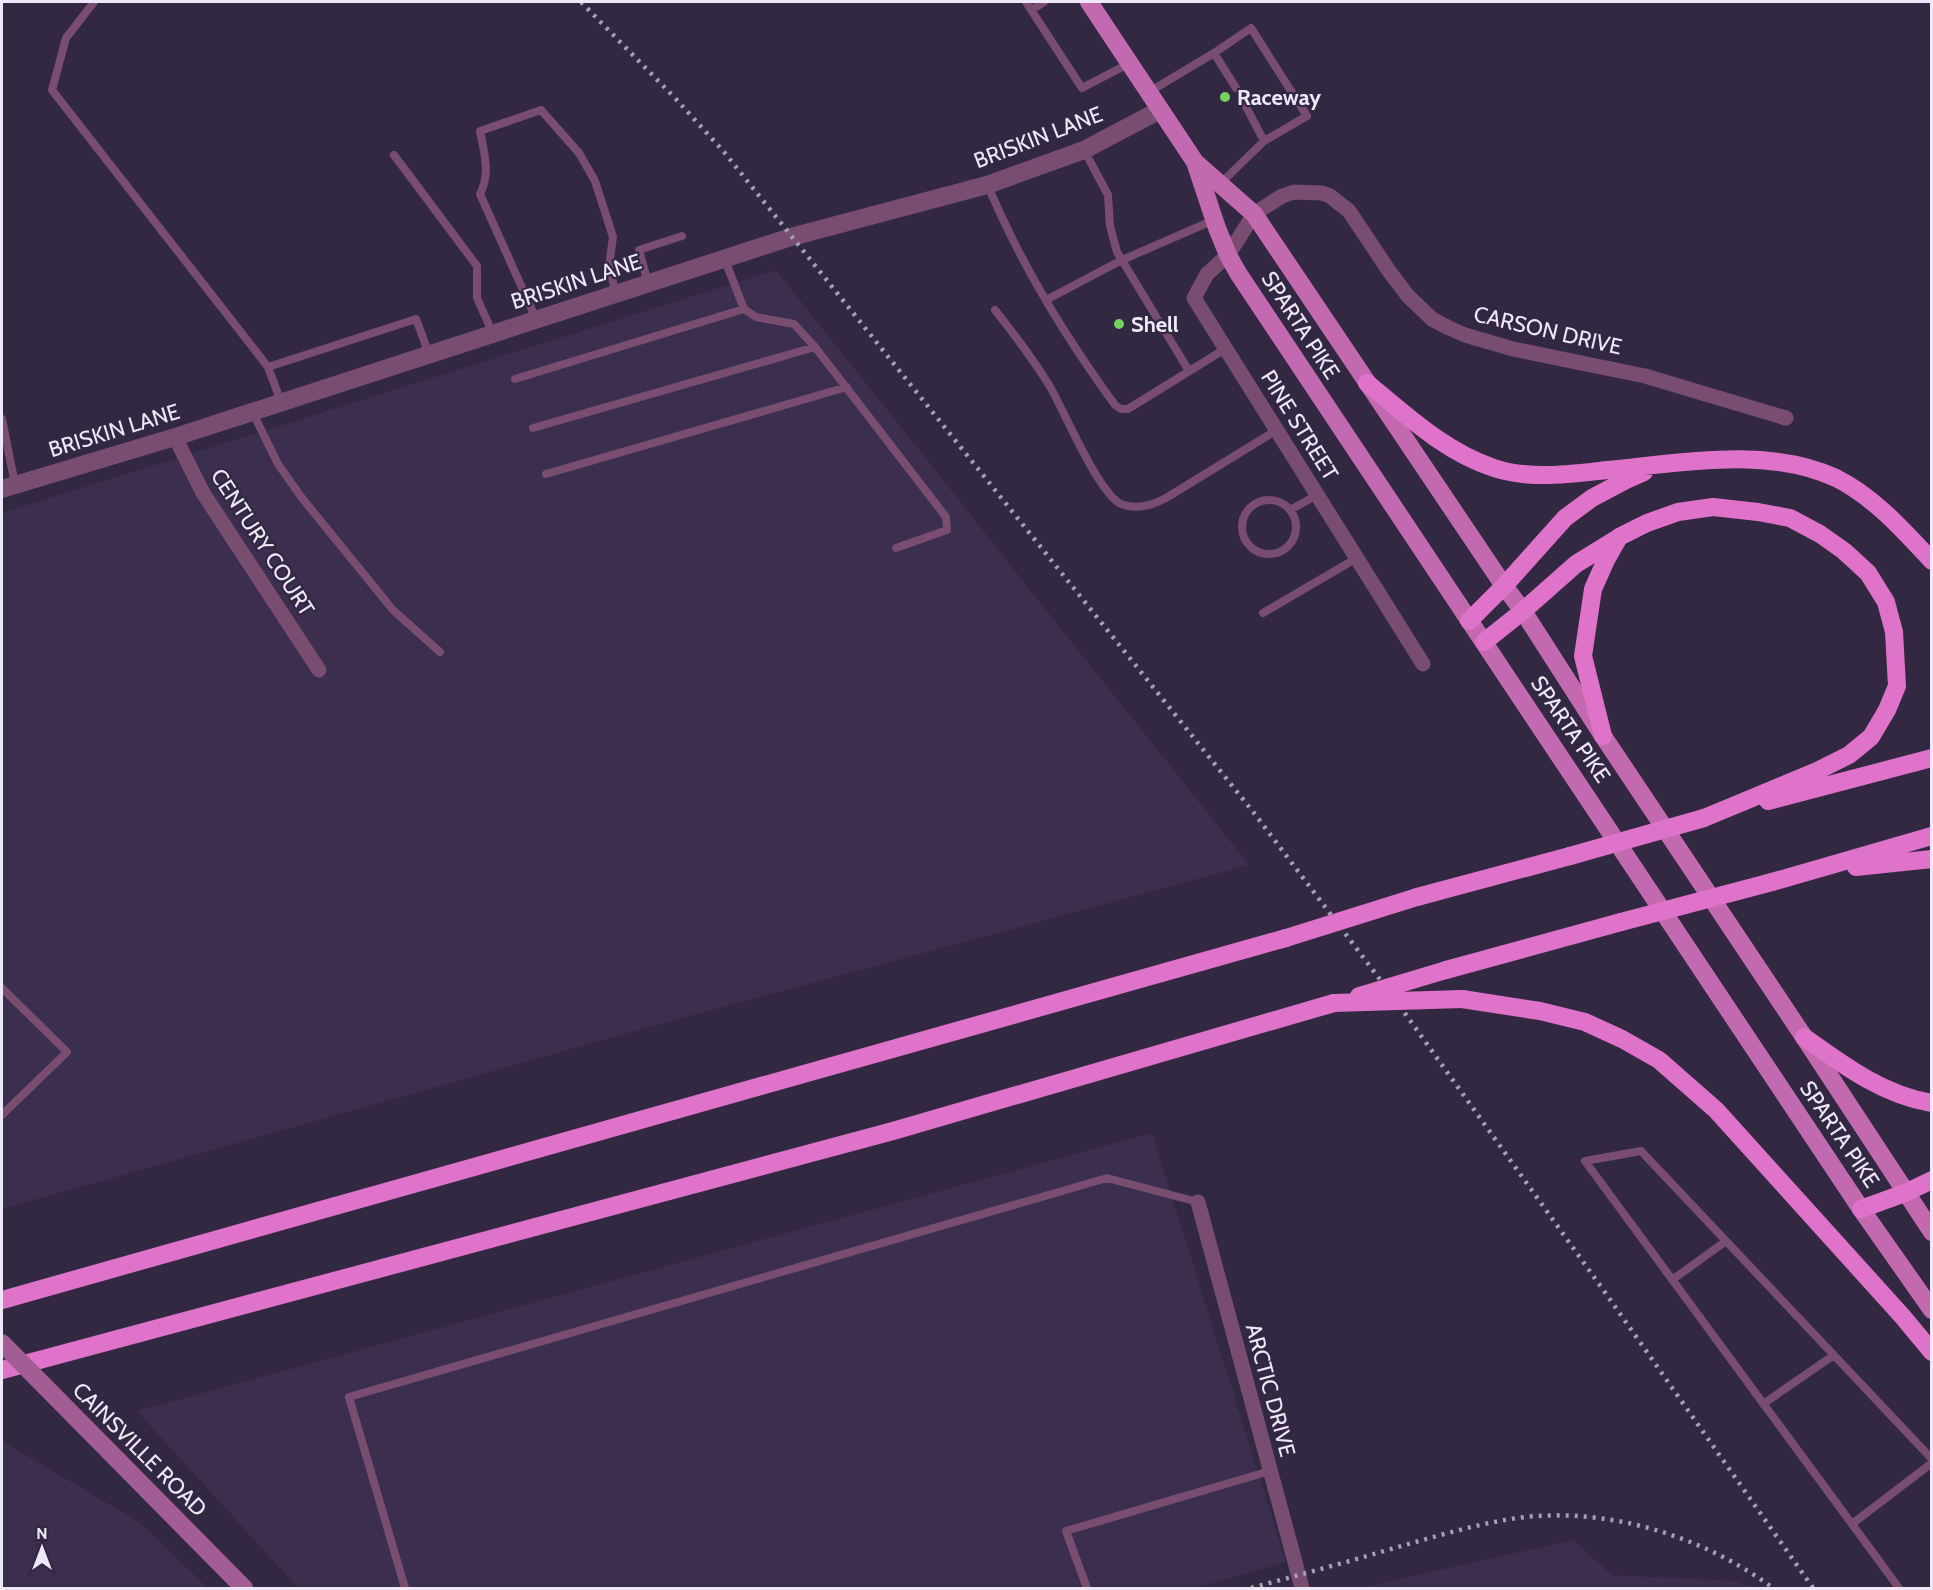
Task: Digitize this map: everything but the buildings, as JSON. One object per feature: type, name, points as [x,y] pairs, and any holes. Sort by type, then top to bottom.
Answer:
[{"type":"highway","points":[[1367,383],[1438,440],[1467,457],[1495,469],[1530,475],[1562,475],[1722,459],[1782,462],[1811,469],[1837,479],[1864,496],[1888,515],[1932,561]]},
{"type":"highway","points":[[1468,621],[1504,586],[1565,518],[1592,498],[1626,480],[1663,465]]},
{"type":"highway","points":[[1484,642],[1576,564],[1619,537],[1647,523],[1678,512],[1713,507],[1790,518],[1820,534],[1844,551],[1868,573],[1889,612],[1894,632],[1897,686],[1887,710],[1871,737],[1849,755],[1817,771],[1704,818]]},
{"type":"highway","points":[[1603,736],[1583,656],[1593,590],[1619,537]]},
{"type":"highway","points":[[2,1300],[1286,938],[1417,897],[1932,758]]},
{"type":"highway","points":[[2,1370],[893,1131],[1446,970],[1772,882],[1932,836]]},
{"type":"highway","points":[[1772,882],[1877,864],[1932,859]]},
{"type":"highway","points":[[1334,1004],[1462,999],[1539,1011],[1585,1022],[1659,1060],[1716,1110],[1932,1352]]},
{"type":"highway","points":[[1804,1037],[1860,1076],[1887,1090],[1932,1103]]},
{"type":"highway","points":[[1861,1209],[1905,1193],[1932,1180]]},
{"type":"main road","name":"SPARTA PIKE","points":[[1089,2],[1195,162],[1254,214],[1523,611],[1603,736],[1932,1232]]},
{"type":"main road","name":"SPARTA PIKE","points":[[1195,162],[1228,255],[1468,621],[1861,1209],[1932,1310]]},
{"type":"main road","name":"CAINSVILLE ROAD","points":[[2,1343],[244,1588]]},
{"type":"street","name":"BRISKIN LANE","points":[[8,487],[175,437],[791,237],[987,185],[1084,150],[1160,110]]},
{"type":"street","name":"CARSON DRIVE","points":[[1254,214],[1281,196],[1294,192],[1330,195],[1349,211],[1408,296],[1432,319],[1449,328],[1513,349],[1645,376],[1786,418]]},
{"type":"street","name":"PINE STREET","points":[[1254,214],[1228,255],[1207,274],[1194,298],[1423,664]]},
{"type":"street","name":"CENTURY COURT","points":[[175,437],[203,493],[319,670]]},
{"type":"street","name":"ARCTIC DRIVE","points":[[1198,1202],[1302,1588]]},
{"type":"lane","points":[[94,2],[66,38],[52,90],[268,367],[281,402]]},
{"type":"lane","points":[[1026,2],[1082,88],[1130,63]]},
{"type":"lane","points":[[1031,10],[1044,2]]},
{"type":"lane","points":[[1149,92],[1251,28],[1307,116],[1264,141],[1220,184]]},
{"type":"lane","points":[[1214,53],[1236,88]]},
{"type":"lane","points":[[1241,97],[1264,141]]},
{"type":"lane","points":[[537,319],[480,194],[486,183],[487,171],[480,131],[541,110],[579,153],[595,180],[613,237],[609,266],[616,294]]},
{"type":"lane","points":[[1084,150],[1108,195],[1110,226],[1117,252],[1189,371]]},
{"type":"lane","points":[[394,155],[477,266],[477,298],[493,334]]},
{"type":"lane","points":[[987,185],[1005,226],[1046,300],[1111,400],[1121,409],[1128,409],[1226,349]]},
{"type":"lane","points":[[1046,300],[1122,260],[1214,220]]},
{"type":"lane","points":[[648,283],[639,250],[682,236]]},
{"type":"lane","points":[[724,258],[744,309],[756,316],[794,324],[847,387],[946,517],[947,530],[896,548]]},
{"type":"lane","points":[[515,379],[744,309]]},
{"type":"lane","points":[[995,310],[1050,386],[1093,469],[1121,504],[1151,506],[1277,430]]},
{"type":"lane","points":[[268,367],[416,319],[429,354]]},
{"type":"lane","points":[[533,428],[815,347]]},
{"type":"lane","points":[[546,474],[847,387]]},
{"type":"lane","points":[[253,411],[278,464],[302,498],[393,610],[440,651]]},
{"type":"lane","points":[[2,419],[8,487]]},
{"type":"lane","points":[[1290,510],[1317,495]]},
{"type":"lane","points":[[1276,501],[1290,510],[1298,524],[1298,531],[1290,545],[1270,555],[1262,554],[1249,546],[1244,539],[1242,522],[1251,507],[1258,502],[1276,501]]},
{"type":"lane","points":[[1263,613],[1357,558]]},
{"type":"lane","points":[[2,988],[67,1052],[2,1115]]},
{"type":"lane","points":[[1852,1524],[1932,1461],[1641,1151],[1585,1161],[1899,1588]]},
{"type":"lane","points":[[405,1588],[349,1397],[1107,1178],[1198,1202]]},
{"type":"lane","points":[[1672,1280],[1726,1241]]},
{"type":"lane","points":[[1763,1404],[1834,1355]]},
{"type":"lane","points":[[1087,1588],[1066,1531],[1270,1471]]},
{"type":"shaded area","points":[[776,270],[1249,865],[653,1026],[2,1209],[2,513]]},
{"type":"shaded area","points":[[1152,1133],[1286,1562],[1195,1588],[298,1588],[137,1411]]},
{"type":"shaded area","points":[[2,1441],[139,1522],[208,1588],[2,1588]]},
{"type":"shaded area","points":[[1573,1540],[1612,1575],[1735,1581],[1754,1588],[1360,1588]]},
{"type":"railway","points":[[581,2],[724,152],[1254,813],[1394,998],[1813,1588]]},
{"type":"railway","points":[[1251,1588],[1479,1525],[1525,1517],[1558,1515],[1624,1522],[1656,1530],[1717,1554],[1773,1588]]},
{"type":"place","name":"Raceway","points":[[1225,97]]},
{"type":"place","name":"Shell","points":[[1119,324]]}]
